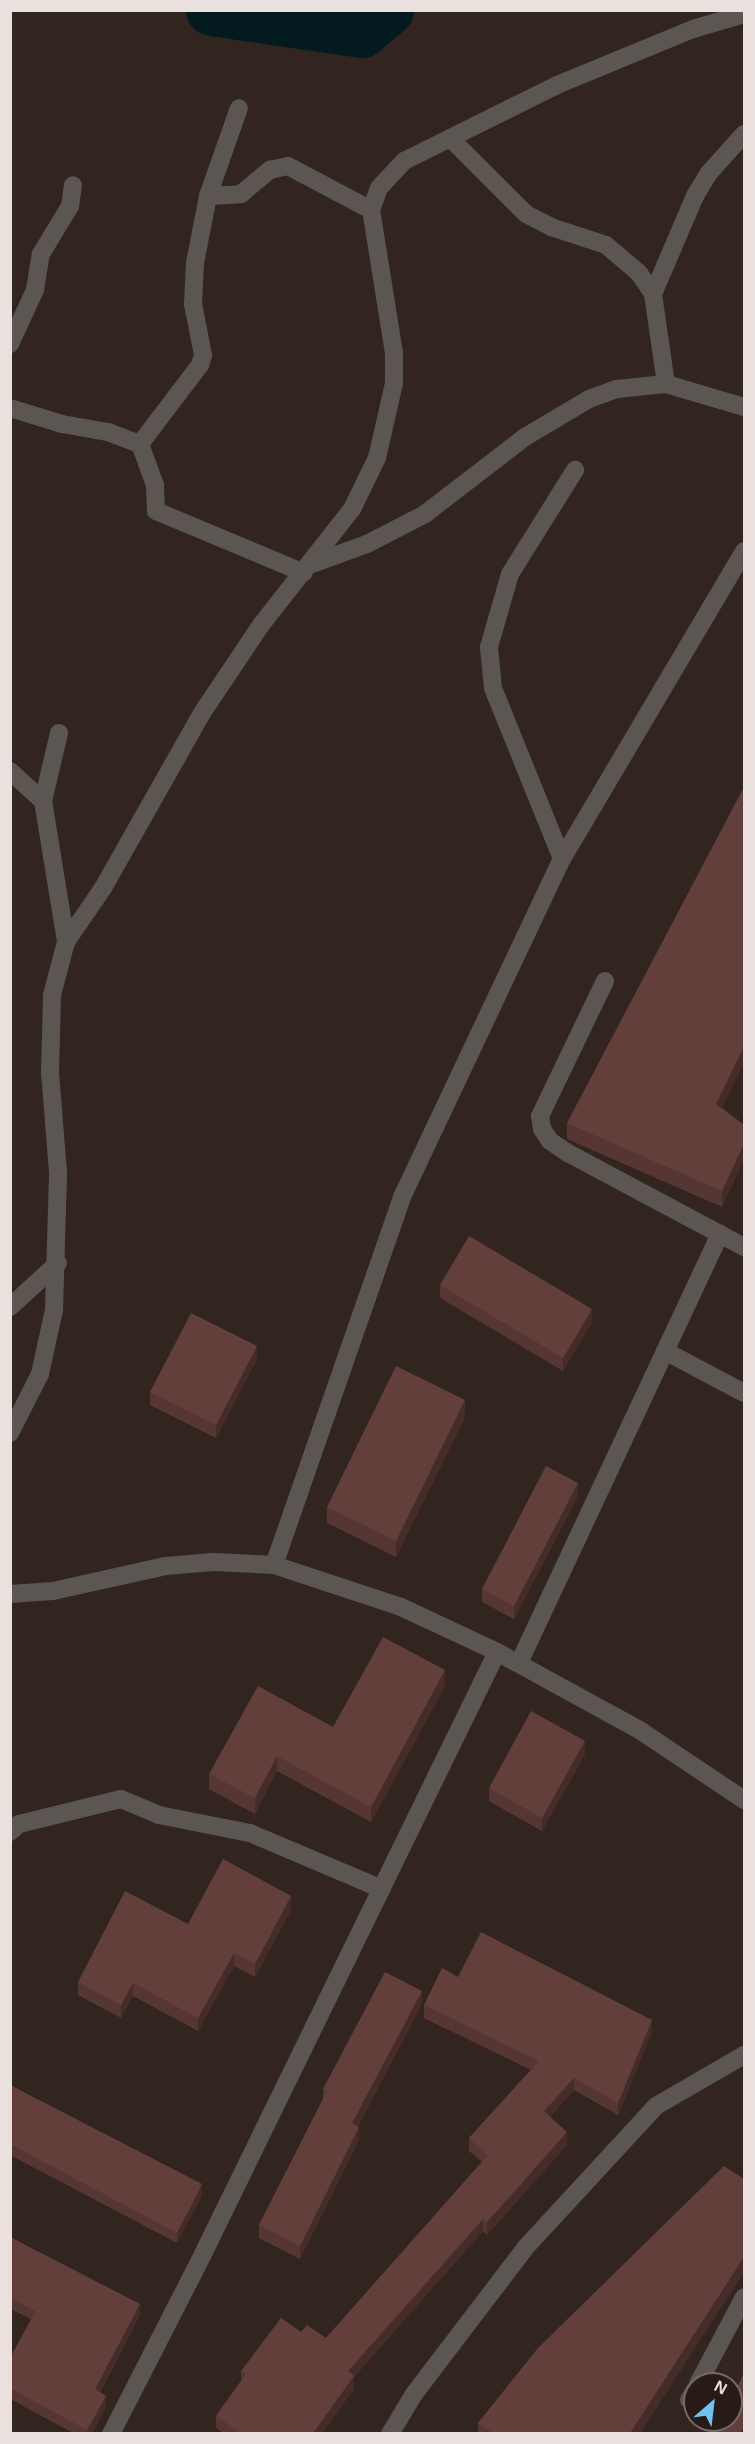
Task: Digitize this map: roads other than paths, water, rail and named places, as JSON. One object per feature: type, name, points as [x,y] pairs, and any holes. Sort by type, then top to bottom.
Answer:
[{"type":"street","points":[[10,1433],[40,1374],[54,1310],[58,1263],[58,1172],[50,1073],[52,995],[66,942],[103,888],[202,713],[261,625],[308,569],[352,509],[377,458],[394,383],[394,353],[371,210],[389,173],[450,138],[557,86],[693,29],[744,14]]},
{"type":"street","points":[[140,444],[200,365],[203,355],[193,287],[208,196],[239,108]]},
{"type":"street","points":[[653,294],[695,196],[721,159],[744,134]]},
{"type":"street","points":[[450,138],[526,214],[551,227],[606,245],[639,273],[653,294],[666,384]]},
{"type":"street","points":[[208,196],[241,194],[270,170],[288,166],[371,210]]},
{"type":"street","points":[[10,344],[35,290],[41,254],[70,206],[73,185]]},
{"type":"street","points":[[10,408],[53,422],[108,432],[140,444],[155,485],[156,511],[308,569],[367,544],[425,514],[525,437],[589,399],[616,389],[666,384],[744,407]]},
{"type":"street","points":[[562,859],[493,688],[489,647],[510,574],[575,470]]},
{"type":"street","points":[[274,1565],[402,1197],[562,859],[744,551]]},
{"type":"street","points":[[59,732],[43,801],[66,942]]},
{"type":"street","points":[[10,771],[43,801]]},
{"type":"street","points":[[604,981],[540,1116],[542,1129],[550,1141],[568,1153],[744,1247]]},
{"type":"street","points":[[519,1663],[720,1234]]},
{"type":"street","points":[[10,1307],[58,1263]]},
{"type":"street","points":[[665,1351],[744,1393]]},
{"type":"street","points":[[10,1594],[53,1591],[166,1566],[213,1562],[274,1565],[401,1608],[497,1652],[641,1731],[744,1800]]},
{"type":"street","points":[[111,2433],[382,1889],[497,1652]]},
{"type":"street","points":[[10,1832],[19,1824],[121,1799],[159,1815],[250,1833],[382,1889]]},
{"type":"street","points":[[390,2433],[414,2394],[526,2247],[656,2106],[744,2055]]},
{"type":"street","points":[[704,2372],[744,2297]]},
{"type":"waterway","points":[[212,10],[362,32],[388,10]]}]
